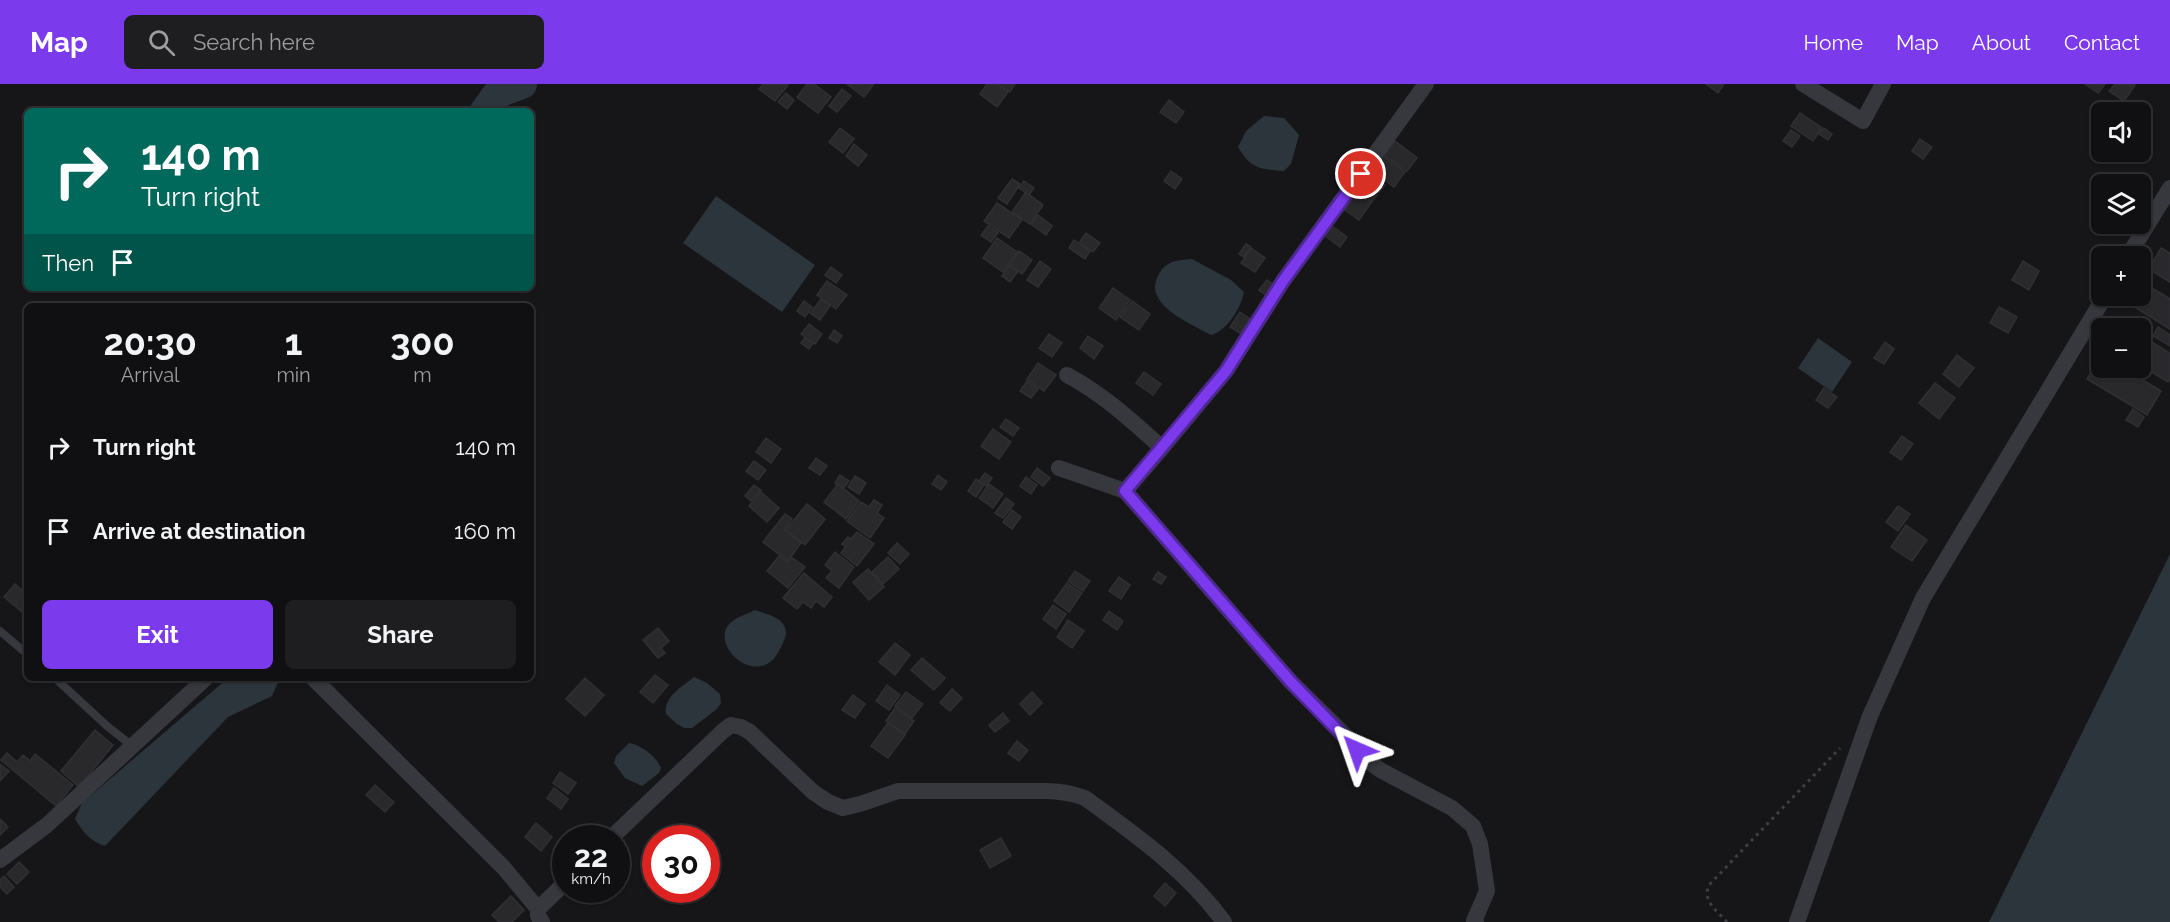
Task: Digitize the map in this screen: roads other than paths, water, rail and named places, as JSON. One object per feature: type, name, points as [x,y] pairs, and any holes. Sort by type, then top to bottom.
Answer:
[{"type":"street","points":[[1125,491],[1226,371],[1283,281],[1426,84]]},
{"type":"street","points":[[1803,84],[1863,121],[1883,84]]},
{"type":"street","points":[[2134,246],[2170,188]]},
{"type":"street","points":[[1797,922],[1870,716],[1923,598],[2099,306]]},
{"type":"street","points":[[1067,375],[1086,385],[1126,415],[1162,448]]},
{"type":"street","points":[[1059,468],[1125,491],[1291,682],[1365,759],[1382,771],[1452,808],[1473,826],[1480,844],[1487,891],[1474,921],[1476,922]]},
{"type":"street","points":[[0,860],[47,825],[203,681]]},
{"type":"street","points":[[316,681],[504,868],[540,915],[552,900]]},
{"type":"street","points":[[625,825],[730,725],[750,732],[813,792],[843,808],[898,791],[1066,791],[1085,798],[1151,846],[1205,897],[1224,922]]},
{"type":"lane","points":[[0,631],[24,651]]},
{"type":"lane","points":[[58,681],[131,745]]},
{"type":"waterway","points":[[487,108],[498,93],[522,84]]}]
